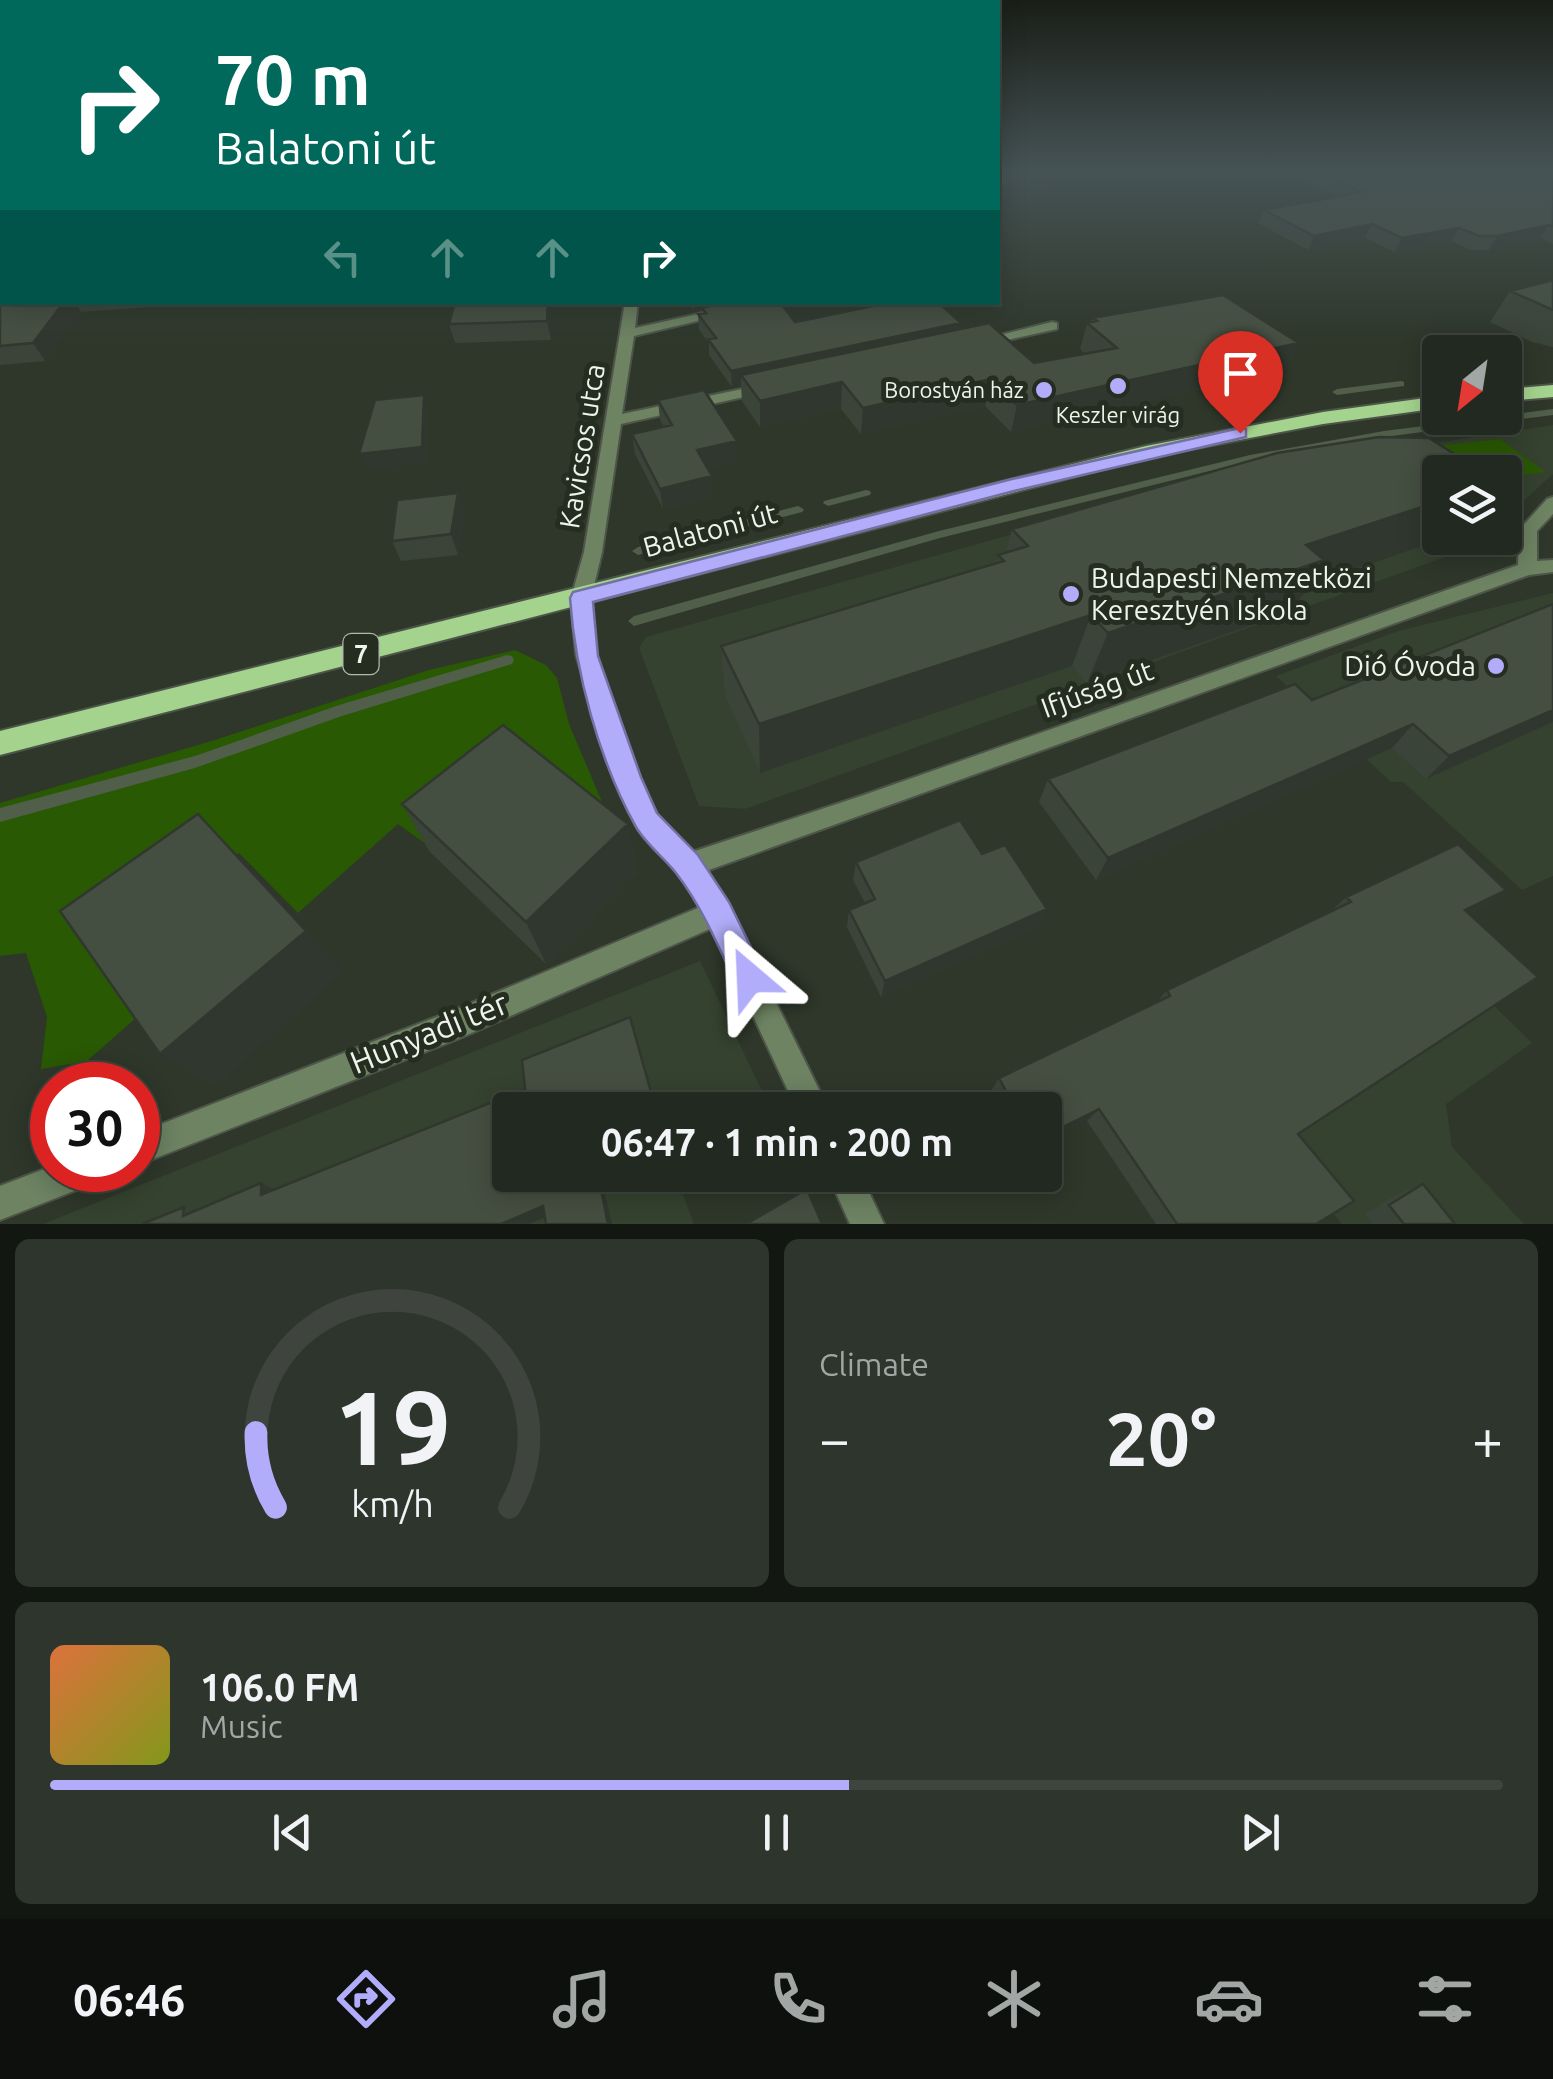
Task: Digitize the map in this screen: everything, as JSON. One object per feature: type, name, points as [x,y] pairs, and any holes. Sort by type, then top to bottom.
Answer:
[{"type":"main road","points":[[1522,394],[1553,391]]},
{"type":"main road","name":"Balatoni út","points":[[0,743],[1153,450],[1323,418],[1422,404]]},
{"type":"street","name":"Kavicsos utca","points":[[632,305],[593,552],[581,598],[586,656],[627,777],[648,822],[688,865],[718,912],[804,1092]]},
{"type":"street","points":[[629,332],[758,305]]},
{"type":"street","points":[[960,346],[1052,326]]},
{"type":"street","points":[[611,422],[788,383]]},
{"type":"street","points":[[1527,569],[1528,530],[1553,503]]},
{"type":"street","name":"Ifjúság út","points":[[688,865],[1527,569],[1553,566]]},
{"type":"street","name":"Hunyadi tér","points":[[160,1140],[460,1022],[718,912]]},
{"type":"street","points":[[0,1203],[30,1191]]},
{"type":"street","points":[[852,1192],[867,1224]]},
{"type":"shaded area","name":"Budapesti Nemzetközi Keresztyén Iskola","points":[[1553,425],[1553,474],[1522,502],[1522,455],[1422,455],[1422,555],[1451,555],[745,809],[699,806],[639,648],[646,637],[1215,477],[1488,435],[1522,435],[1522,430]]},
{"type":"shaded area","points":[[1553,593],[1553,876],[1522,890],[1403,782],[1391,782],[1276,676],[1398,631]]},
{"type":"shaded area","points":[[1427,940],[1532,1043],[1446,1104],[1452,1147],[1524,1224],[1342,1224],[1211,1063]]},
{"type":"shaded area","points":[[700,961],[762,1092],[492,1092],[492,1192],[682,1192],[694,1224],[43,1224],[123,1192],[160,1192],[160,1177]]},
{"type":"green space","points":[[1500,439],[1522,455],[1422,455],[1422,462],[1400,450]]},
{"type":"green space","points":[[1522,455],[1545,472],[1522,475]]},
{"type":"green space","points":[[515,650],[546,665],[557,678],[569,724],[619,842],[520,768],[427,845],[398,824],[298,913],[239,853],[107,953],[145,1010],[87,1061],[42,1062],[47,1017],[26,953],[0,956],[0,803],[215,740],[429,670]]},
{"type":"building","points":[[1297,227],[1357,227],[1314,236]]},
{"type":"building","points":[[1379,227],[1539,227],[1497,236],[1479,236],[1459,228],[1402,238]]},
{"type":"building","points":[[1553,280],[1553,310],[1510,291]]},
{"type":"building","points":[[1223,295],[1299,343],[1017,405],[990,379],[863,408],[842,382],[760,401],[741,375],[989,323],[1034,363],[1117,348],[1087,323],[1097,321],[1092,318]]},
{"type":"building","points":[[0,305],[62,305],[33,343],[0,346]]},
{"type":"building","points":[[454,305],[548,305],[547,321],[449,324]]},
{"type":"building","points":[[782,305],[795,322],[878,305],[941,305],[961,323],[731,371],[708,339],[716,338],[698,314],[706,313],[702,308]]},
{"type":"building","points":[[704,390],[737,441],[697,450],[712,476],[660,489],[632,434],[672,425],[658,400]]},
{"type":"building","points":[[424,395],[422,447],[359,454],[375,400]]},
{"type":"building","points":[[1379,437],[1429,438],[1456,455],[1422,455],[1422,507],[1306,545],[1324,560],[1108,633],[1091,615],[759,724],[721,646],[1004,561],[998,555],[1028,546],[1012,529],[1277,453]]},
{"type":"building","points":[[458,493],[451,534],[392,541],[397,500]]},
{"type":"building","points":[[1553,604],[1553,710],[1449,756],[1413,724],[1108,858],[1048,779],[1295,684],[1312,700]]},
{"type":"building","points":[[503,725],[628,824],[526,922],[402,804]]},
{"type":"building","points":[[198,814],[306,931],[160,1054],[60,911]]},
{"type":"building","points":[[960,820],[982,854],[1005,845],[1047,909],[885,981],[849,910],[875,899],[856,862]]},
{"type":"building","points":[[1458,844],[1506,890],[1465,910],[1538,977],[1298,1134],[1354,1201],[1316,1224],[1177,1224],[1099,1109],[1062,1128],[1062,1092],[1006,1092],[999,1078],[1170,996],[1167,990],[1351,902],[1346,897]]},
{"type":"building","points":[[630,1017],[651,1092],[518,1092],[525,1089],[522,1060]]},
{"type":"building","points":[[492,1102],[492,1192],[601,1192],[608,1224],[546,1224],[543,1206],[501,1224],[142,1224],[184,1207],[183,1216],[261,1183],[261,1195]]},
{"type":"building","points":[[1423,1184],[1455,1224],[1404,1224],[1389,1205]]},
{"type":"building","points":[[808,1192],[822,1224],[746,1224]]},
{"type":"waterway","points":[[1337,392],[1401,384]]},
{"type":"waterway","points":[[634,621],[939,535],[1250,458],[1384,434],[1553,412]]},
{"type":"waterway","points":[[828,503],[866,493]]},
{"type":"waterway","points":[[638,551],[798,510]]},
{"type":"waterway","points":[[0,815],[195,762],[339,711],[507,660]]},
{"type":"place","name":"Keszler virág","points":[[1118,386]]},
{"type":"place","name":"Borostyán ház","points":[[1044,390]]},
{"type":"place","name":"Budapesti Nemzetközi Keresztyén Iskola","points":[[1071,594]]},
{"type":"place","name":"Dió Óvoda","points":[[1496,666]]},
{"type":"route","points":[[750,978],[718,912],[688,865],[648,822],[627,777],[586,656],[581,598],[1012,485],[1240,433]]}]
